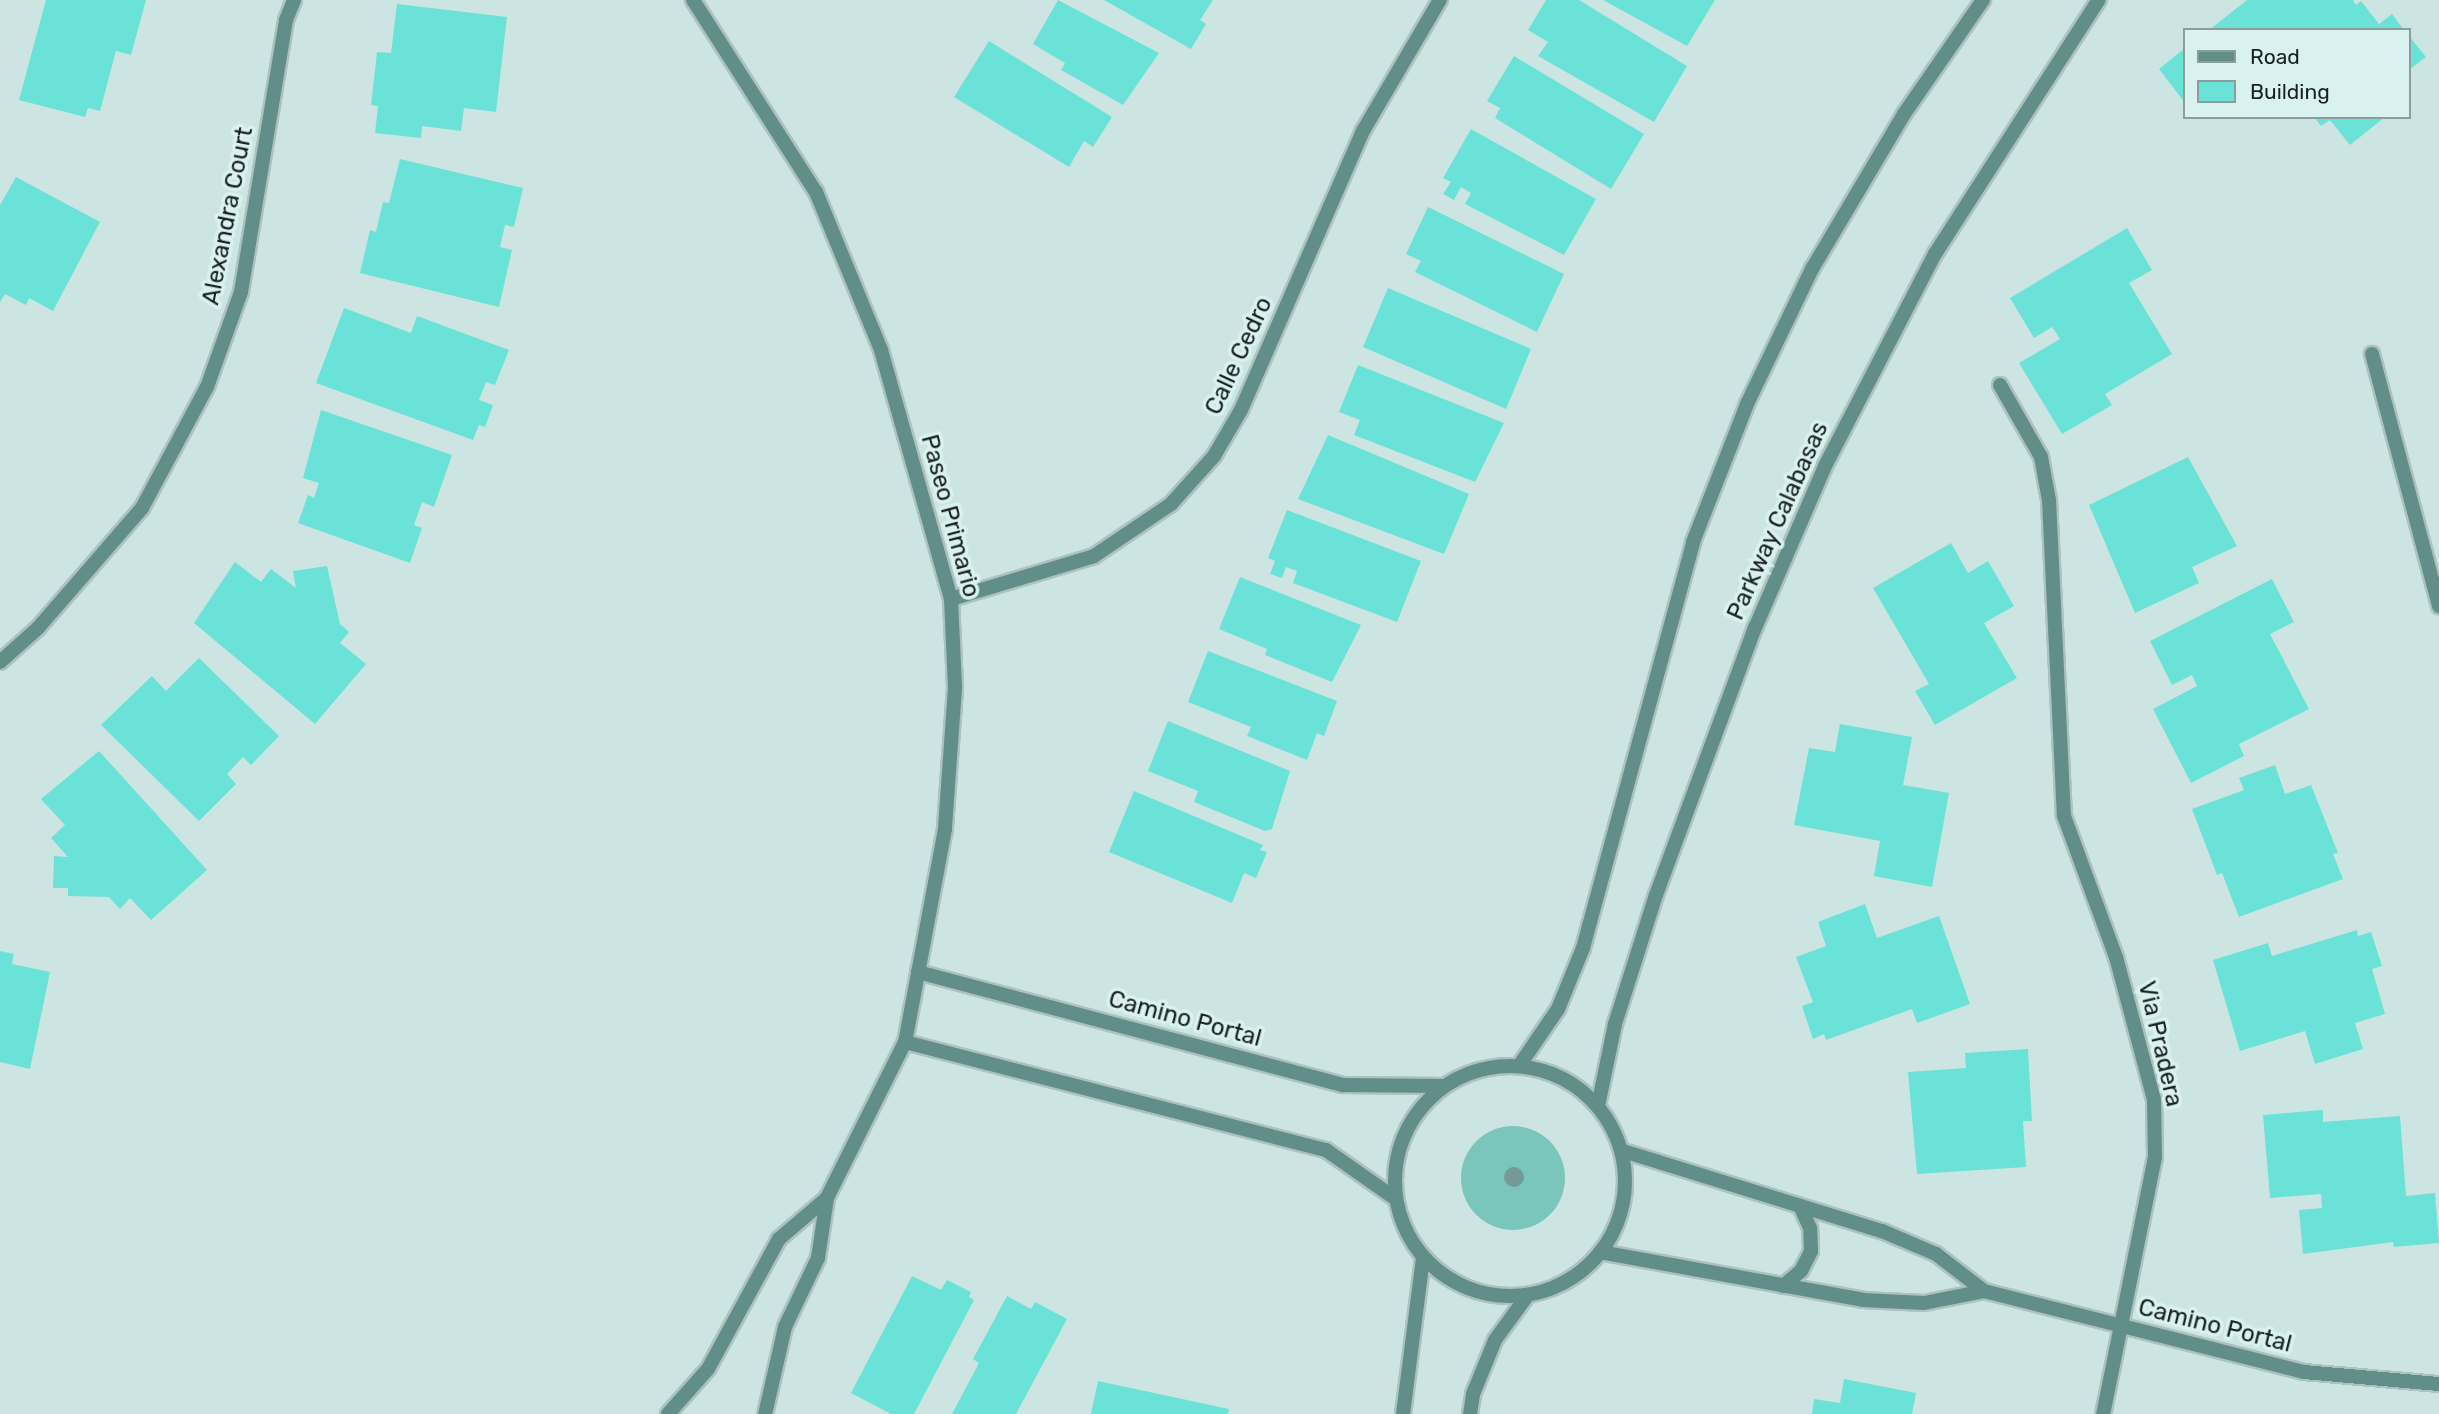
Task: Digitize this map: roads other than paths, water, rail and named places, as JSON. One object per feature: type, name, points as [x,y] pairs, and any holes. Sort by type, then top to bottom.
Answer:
[{"type":"street","name":"Alexandra Court","points":[[0,662],[38,628],[142,508],[207,387],[241,292],[286,20],[294,0]]},
{"type":"street","name":"Paseo Primario","points":[[693,0],[816,192],[881,350],[951,599],[955,688],[945,829],[905,1042],[827,1198],[818,1258],[785,1327],[765,1414]]},
{"type":"street","name":"Calle Cedro","points":[[951,599],[1094,556],[1171,504],[1214,456],[1241,410],[1363,131],[1440,0]]},
{"type":"street","points":[[1520,1066],[1558,1009],[1583,948],[1693,542],[1747,404],[1826,245],[1903,114],[1983,0]]},
{"type":"street","name":"Parkway Calabasas","points":[[1598,1106],[1615,1024],[1656,895],[1755,628],[1825,466],[1935,254],[2099,0]]},
{"type":"street","points":[[2372,354],[2439,606]]},
{"type":"street","name":"Via Pradera","points":[[2000,385],[2041,457],[2049,500],[2064,816],[2116,957],[2154,1100],[2155,1157],[2103,1414]]},
{"type":"street","name":"Camino Portal","points":[[918,972],[1343,1085],[1443,1086]]},
{"type":"street","points":[[905,1042],[1326,1150],[1396,1199]]},
{"type":"street","points":[[1520,1066],[1548,1072],[1575,1086],[1598,1106],[1623,1152],[1622,1208],[1600,1252],[1588,1267],[1560,1287],[1527,1296],[1477,1291],[1453,1282],[1423,1258],[1405,1231],[1396,1199],[1396,1166],[1405,1134],[1443,1086],[1484,1069],[1520,1066]]},
{"type":"street","name":"Camino Portal","points":[[1623,1152],[1882,1231],[1936,1254],[1983,1291],[2304,1372],[2439,1384]]},
{"type":"street","name":"Paseo Primario","points":[[668,1414],[708,1369],[779,1239],[827,1198]]},
{"type":"street","points":[[1783,1286],[1801,1271],[1811,1251],[1810,1228],[1800,1206]]},
{"type":"street","name":"Camino Portal","points":[[1600,1252],[1863,1300],[1924,1303],[1983,1291]]},
{"type":"street","points":[[1403,1414],[1423,1258]]},
{"type":"street","points":[[1470,1414],[1473,1394],[1494,1339],[1527,1296]]}]
